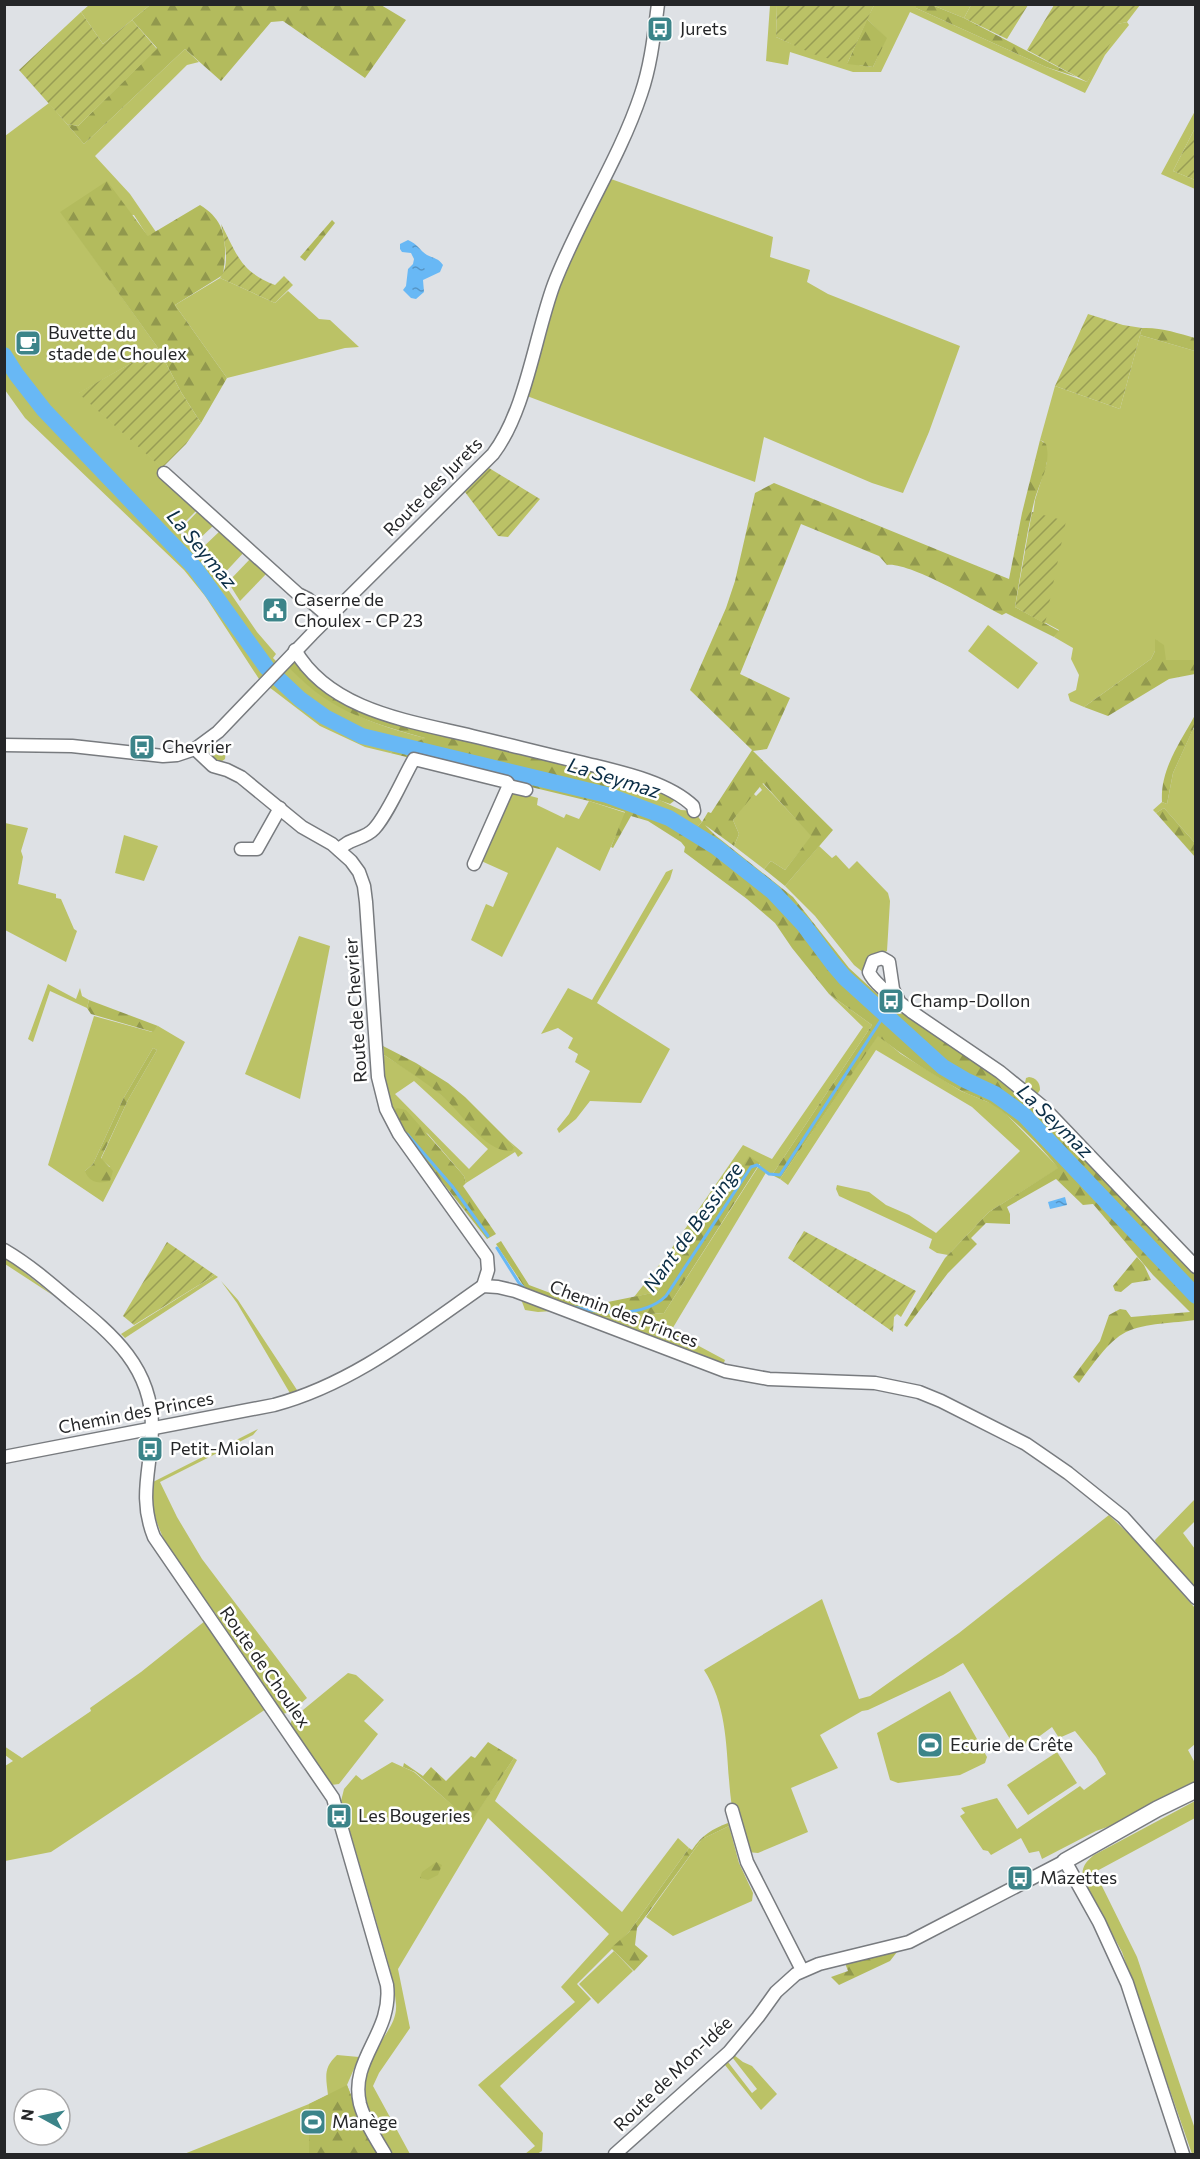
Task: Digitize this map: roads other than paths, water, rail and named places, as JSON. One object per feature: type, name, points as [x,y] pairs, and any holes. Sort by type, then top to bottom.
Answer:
[{"type":"main road","name":"Route de Mon-Idée","points":[[1065,1861],[1157,1809],[1196,1790]]},
{"type":"street","name":"Route des Jurets","points":[[4,745],[72,746],[163,756],[177,755],[195,749],[218,732],[329,616],[493,454],[507,432],[555,283],[640,97],[651,57],[658,4]]},
{"type":"street","points":[[164,473],[298,594],[329,616]]},
{"type":"street","points":[[296,650],[301,660],[315,676],[332,689],[368,708],[399,718],[622,773],[676,793],[693,806],[694,811]]},
{"type":"street","name":"Route de Chevrier","points":[[195,749],[213,766],[241,777],[302,827],[339,850],[351,861],[364,886],[378,1077],[386,1110],[407,1146],[487,1257],[488,1270],[483,1286]]},
{"type":"street","points":[[339,850],[344,843],[363,837],[375,828],[414,759],[507,782],[509,786],[526,790]]},
{"type":"street","points":[[474,864],[509,786]]},
{"type":"street","points":[[242,849],[257,849],[280,808]]},
{"type":"street","points":[[899,1001],[891,982],[891,966],[886,959],[873,961],[869,972],[873,980],[899,1001],[1019,1086],[1043,1107],[1196,1267]]},
{"type":"street","name":"Route de Choulex","points":[[4,1250],[26,1264],[113,1336],[124,1348],[142,1378],[152,1429],[145,1486],[146,1509],[154,1537],[328,1788],[337,1808],[387,1985],[386,2014],[360,2071],[358,2088],[363,2112],[385,2154]]},
{"type":"street","name":"Chemin des Princes","points":[[4,1457],[199,1418],[274,1406],[311,1394],[339,1382],[379,1359],[483,1286],[508,1289],[725,1371],[769,1379],[875,1383],[919,1392],[941,1401],[1026,1444],[1068,1473],[1123,1517],[1196,1598]]},
{"type":"street","points":[[732,1810],[740,1842],[751,1870],[802,1971]]},
{"type":"street","points":[[1065,1861],[1099,1922],[1127,1983],[1183,2154]]},
{"type":"street","name":"Route de Mon-Idée","points":[[615,2154],[729,2052],[756,2021],[776,1992],[802,1971],[819,1964],[909,1942],[1065,1861]]},
{"type":"water","points":[[408,240],[443,265],[440,272],[423,280],[424,292],[416,299],[411,298],[403,290],[406,286],[408,269],[414,259],[411,253],[402,252],[400,249],[400,244]]},
{"type":"water","points":[[1065,1197],[1067,1205],[1050,1209],[1048,1202]]},
{"type":"waterway","name":"La Seymaz","points":[[4,355],[44,410],[195,568],[267,668],[300,699],[325,717],[362,736],[607,795],[669,818],[716,847],[773,892],[803,924],[845,978],[943,1067],[995,1094],[1024,1115],[1196,1296]]},
{"type":"waterway","name":"Nant de Bessinge","points":[[569,1306],[594,1311],[633,1311],[645,1308],[666,1296],[751,1167],[757,1165],[769,1174],[780,1175],[885,1014]]},
{"type":"waterway","name":"Nant de Bessinge","points":[[407,1134],[452,1186],[488,1236]]},
{"type":"waterway","name":"Nant de Bessinge","points":[[497,1248],[526,1290]]},
{"type":"place","name":"Jurets","points":[[660,29]]},
{"type":"place","name":"Buvette du stade de Choulex","points":[[28,343]]},
{"type":"place","name":"Caserne de Choulex - CP 23","points":[[275,610]]},
{"type":"place","name":"Chevrier","points":[[142,747]]},
{"type":"place","name":"Champ-Dollon","points":[[891,1001]]},
{"type":"place","name":"Petit-Miolan","points":[[150,1449]]},
{"type":"place","name":"Ecurie de Crête","points":[[930,1745]]},
{"type":"place","name":"Les Bougeries","points":[[339,1816]]},
{"type":"place","name":"Mazettes","points":[[1020,1878]]},
{"type":"place","name":"Manège","points":[[313,2122]]}]
